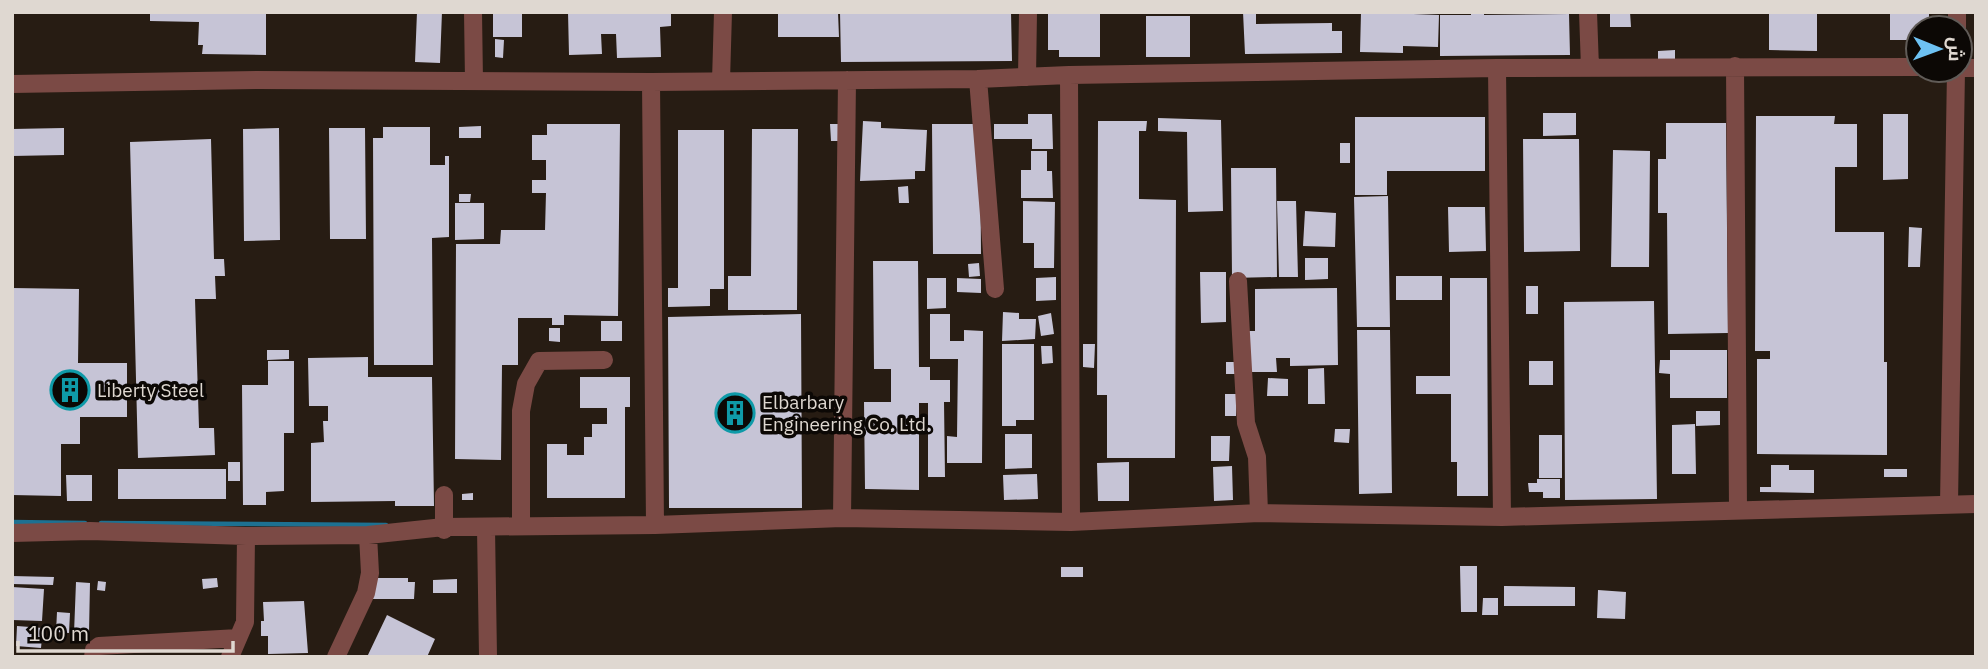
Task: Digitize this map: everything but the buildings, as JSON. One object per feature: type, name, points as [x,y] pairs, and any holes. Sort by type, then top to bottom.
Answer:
[{"type":"street","points":[[473,12],[474,81]]},
{"type":"street","points":[[721,81],[723,12]]},
{"type":"street","points":[[1027,77],[1028,12]]},
{"type":"street","points":[[1588,12],[1590,68]]},
{"type":"street","points":[[1735,66],[1738,509]]},
{"type":"street","points":[[12,84],[258,80],[651,82],[978,79],[1497,68],[1904,67]]},
{"type":"street","points":[[1497,68],[1502,517]]},
{"type":"street","points":[[1069,75],[1071,522]]},
{"type":"street","points":[[978,79],[995,289]]},
{"type":"street","points":[[842,518],[847,80]]},
{"type":"street","points":[[651,82],[655,525]]},
{"type":"street","points":[[1949,504],[1958,84]]},
{"type":"street","points":[[1238,281],[1246,423],[1257,457],[1259,513]]},
{"type":"street","points":[[521,526],[520,439],[526,384],[539,360],[604,360]]},
{"type":"street","points":[[444,495],[444,529]]},
{"type":"street","points":[[12,533],[90,531],[246,536],[368,535],[521,526],[655,525],[842,518],[1071,522],[1259,513],[1502,517],[1976,504]]},
{"type":"street","points":[[486,528],[488,657]]},
{"type":"street","points":[[337,657],[366,593],[370,573],[368,535]]},
{"type":"street","points":[[230,657],[245,622],[246,536]]},
{"type":"street","points":[[93,657],[94,650],[99,646],[238,638]]},
{"type":"waterway","points":[[12,522],[85,523]]},
{"type":"waterway","points":[[101,523],[386,525]]},
{"type":"place","name":"Liberty Steel","points":[[70,390]]},
{"type":"place","name":"Elbarbary Engineering Co. Ltd.","points":[[735,413]]}]
